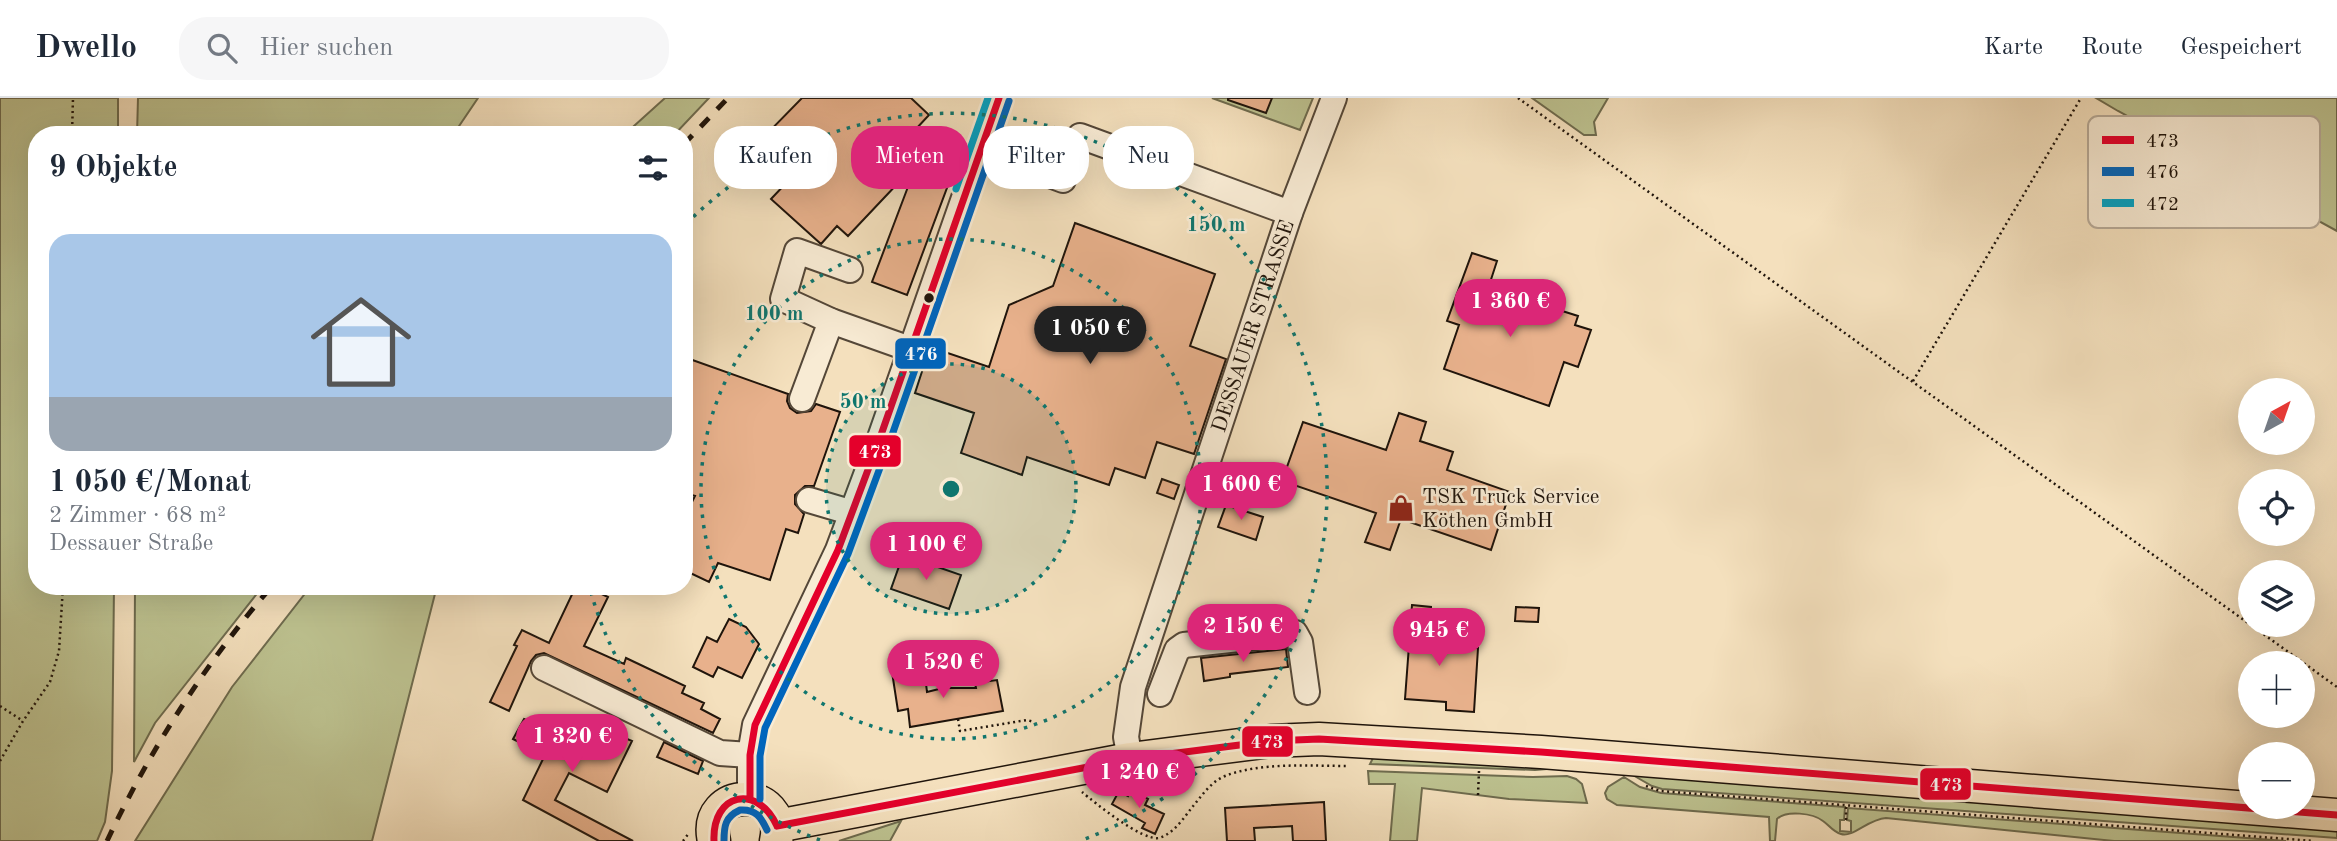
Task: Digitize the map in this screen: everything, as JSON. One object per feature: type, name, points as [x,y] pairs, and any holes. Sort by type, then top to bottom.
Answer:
[{"type":"main road","points":[[714,841],[714,819],[723,807],[735,800],[750,799],[768,808],[777,833],[1130,759],[1292,739],[1362,740],[1541,752],[2337,815]]},
{"type":"street","points":[[750,799],[750,755],[761,708],[830,569],[853,513],[999,98]]},
{"type":"street","name":"DESSAUER STRASSE","points":[[1130,759],[1126,737],[1133,687],[1290,213],[1334,98]]},
{"type":"street","points":[[981,149],[1063,180],[1080,136],[1290,213]]},
{"type":"street","points":[[850,270],[797,251],[783,299],[831,321],[910,349]]},
{"type":"street","points":[[802,399],[831,321]]},
{"type":"street","points":[[809,500],[853,513]]},
{"type":"street","points":[[1160,694],[1177,650],[1184,645],[1295,633],[1300,642],[1307,692]]},
{"type":"street","points":[[544,668],[720,753],[750,755]]},
{"type":"path","points":[[72,98],[72,126]]},
{"type":"path","points":[[1518,98],[2337,687]]},
{"type":"path","points":[[1912,382],[2081,98]]},
{"type":"path","points":[[0,761],[50,682],[59,651],[62,595]]},
{"type":"path","points":[[0,706],[23,721]]},
{"type":"path","points":[[958,719],[960,731],[1027,720],[1034,722]]},
{"type":"path","points":[[1072,791],[1082,791],[1113,817],[1150,838],[1158,839],[1174,830],[1213,783],[1227,776],[1301,765],[1360,767]]},
{"type":"path","points":[[1478,795],[1479,771]]},
{"type":"path","points":[[1643,784],[1660,791],[2314,841]]},
{"type":"path","points":[[1846,804],[1846,820]]},
{"type":"green space","points":[[0,98],[118,98],[118,126],[28,126],[28,595],[114,595],[112,771],[105,822],[97,841],[0,841]]},
{"type":"green space","points":[[138,98],[478,98],[459,126],[137,126]]},
{"type":"green space","points":[[665,98],[709,98],[683,126],[634,126]]},
{"type":"green space","points":[[1212,98],[1313,98],[1300,130]]},
{"type":"green space","points":[[1532,98],[1608,98],[1594,122],[1596,135],[1584,135]]},
{"type":"green space","points":[[2096,98],[2337,98],[2337,231],[2320,222],[2320,116],[2127,116]]},
{"type":"green space","points":[[135,595],[256,595],[155,723],[134,762]]},
{"type":"green space","points":[[304,595],[435,595],[372,841],[135,841],[232,687]]},
{"type":"green space","points":[[1375,754],[1559,768],[1535,770],[1370,764]]},
{"type":"green space","points":[[1368,771],[1567,776],[1582,784],[1587,803],[1509,799],[1422,788],[1417,841],[1390,841],[1395,784],[1369,784]]},
{"type":"green space","points":[[1631,774],[2238,816],[2238,819],[2337,823],[2337,838],[1662,789]]},
{"type":"green space","points":[[1624,777],[1640,787],[1661,793],[1845,807],[1844,820],[1840,820],[1840,831],[1851,832],[1851,821],[1847,820],[1848,808],[2286,841],[2114,841],[1886,818],[1873,821],[1846,835],[1836,832],[1819,818],[1806,814],[1787,814],[1777,819],[1775,841],[1770,841],[1769,817],[1617,805],[1607,799],[1605,793],[1608,787]]},
{"type":"green space","points":[[901,821],[890,841],[839,841]]},
{"type":"building","points":[[802,98],[911,98],[929,115],[919,126],[851,126],[851,189],[892,189],[848,236],[837,226],[821,244],[771,199],[780,189],[837,189],[837,126],[775,126]]},
{"type":"building","points":[[1228,98],[1272,98],[1266,113]]},
{"type":"building","points":[[907,189],[947,189],[907,295],[872,282]]},
{"type":"building","points":[[1075,223],[1215,274],[1190,346],[1226,359],[1194,454],[1157,442],[1145,478],[1115,468],[1109,485],[1027,457],[1022,475],[961,453],[974,413],[915,393],[930,347],[989,367],[1009,305],[1053,286]]},
{"type":"building","points":[[1472,253],[1497,261],[1486,295],[1553,318],[1556,309],[1578,316],[1575,325],[1591,330],[1578,367],[1564,362],[1549,406],[1444,369],[1459,325],[1447,321]]},
{"type":"building","points":[[693,360],[788,394],[790,408],[797,413],[811,411],[816,404],[840,412],[814,486],[805,486],[795,495],[795,504],[804,514],[798,533],[786,529],[770,580],[718,563],[709,582],[693,574]]},
{"type":"building","points":[[1399,413],[1426,422],[1420,441],[1453,452],[1447,470],[1510,492],[1491,550],[1401,519],[1390,550],[1365,542],[1376,513],[1282,481],[1303,422],[1386,450]]},
{"type":"building","points":[[1162,479],[1179,485],[1174,499],[1157,493]]},
{"type":"building","points":[[1226,505],[1263,517],[1256,540],[1218,527]]},
{"type":"building","points":[[903,555],[961,575],[949,609],[891,589]]},
{"type":"building","points":[[572,595],[604,595],[608,597],[584,646],[624,664],[626,658],[685,686],[682,693],[704,703],[701,709],[720,719],[713,733],[544,653],[536,655],[531,661],[509,711],[490,702],[522,630],[549,643]]},
{"type":"building","points":[[1412,605],[1431,607],[1429,643],[1478,648],[1474,712],[1446,710],[1446,702],[1405,699]]},
{"type":"building","points":[[1516,607],[1539,608],[1538,622],[1515,621]]},
{"type":"building","points":[[729,619],[746,627],[759,644],[742,678],[718,667],[713,677],[693,667],[707,637],[717,642]]},
{"type":"building","points":[[1286,649],[1288,667],[1230,674],[1230,677],[1204,681],[1201,658]]},
{"type":"building","points":[[911,670],[912,675],[925,675],[927,692],[943,688],[976,688],[975,683],[997,680],[1003,711],[910,727],[908,709],[898,711],[892,672]]},
{"type":"building","points":[[524,719],[592,755],[604,729],[632,741],[607,792],[569,773],[555,800],[633,841],[599,841],[523,800],[545,755],[513,739]]},
{"type":"building","points":[[664,742],[703,761],[698,774],[657,757]]},
{"type":"building","points":[[1131,790],[1148,799],[1145,805],[1164,814],[1155,834],[1142,828],[1145,823],[1112,804],[1119,791],[1128,796]]},
{"type":"building","points":[[1324,802],[1326,841],[1293,841],[1292,826],[1254,828],[1255,841],[1227,841],[1225,808]]},
{"type":"railway","points":[[693,135],[728,98]]},
{"type":"railway","points":[[107,841],[142,773],[181,708],[224,645],[265,595]]},
{"type":"transit line","name":"472","points":[[969,152],[988,98]]},
{"type":"transit line","name":"473","points":[[750,799],[750,755],[755,725],[838,550],[999,98]]},
{"type":"transit line","name":"476","points":[[760,799],[760,756],[765,728],[848,554],[1009,101]]},
{"type":"transit line","name":"473","points":[[777,826],[1130,759],[1271,741],[1319,739],[1541,752],[2337,815]]},
{"type":"transit line","name":"473","points":[[714,841],[715,825],[720,812],[737,799],[758,803],[777,826]]},
{"type":"transit line","name":"476","points":[[724,841],[726,822],[740,810],[757,815],[767,830]]},
{"type":"place","name":"TSK Truck Service Köthen GmbH","points":[[1401,508]]}]
